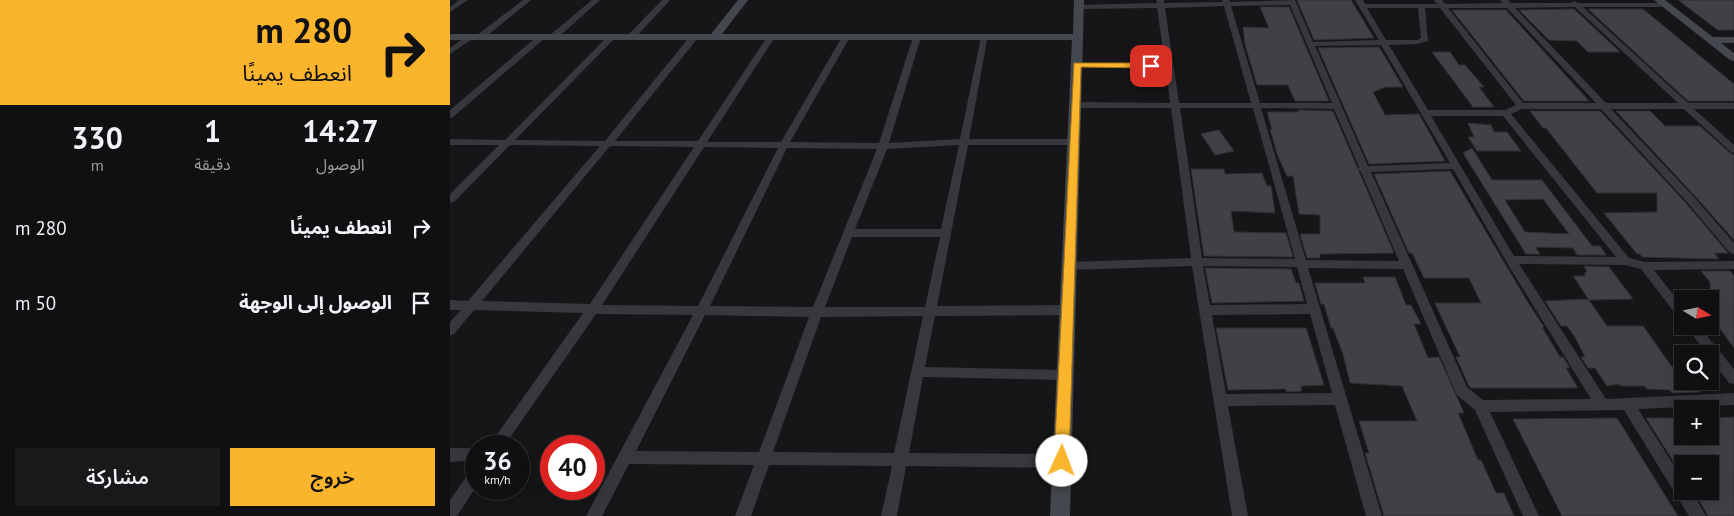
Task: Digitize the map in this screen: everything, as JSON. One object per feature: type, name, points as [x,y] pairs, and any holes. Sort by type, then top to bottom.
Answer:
[{"type":"street","points":[[450,10],[464,0]]},
{"type":"street","points":[[450,52],[475,37],[527,0]]},
{"type":"street","points":[[553,37],[596,0]]},
{"type":"street","points":[[632,36],[666,0]]},
{"type":"street","points":[[714,37],[743,0]]},
{"type":"street","points":[[1227,2],[1374,516]]},
{"type":"street","points":[[1060,516],[1079,3],[1291,2],[1462,391],[1480,406],[1532,516]]},
{"type":"street","points":[[1361,3],[1421,6],[1440,3],[1662,2],[1734,58]]},
{"type":"street","points":[[1161,3],[1197,262],[1240,516]]},
{"type":"street","points":[[1361,3],[1510,260],[1602,405]]},
{"type":"street","points":[[1440,3],[1521,106]]},
{"type":"street","points":[[1507,3],[1690,198],[1734,250]]},
{"type":"street","points":[[1574,3],[1734,150]]},
{"type":"street","points":[[1310,44],[1418,42],[1425,39],[1421,6]]},
{"type":"street","points":[[450,37],[1078,37]]},
{"type":"street","points":[[450,115],[542,37]]},
{"type":"street","points":[[450,200],[612,37]]},
{"type":"street","points":[[450,331],[608,144],[694,37]]},
{"type":"street","points":[[504,435],[593,309],[771,37]]},
{"type":"street","points":[[594,516],[701,311],[784,145],[846,37]]},
{"type":"street","points":[[742,516],[817,312],[883,146],[918,37]]},
{"type":"street","points":[[889,516],[932,310],[985,37]]},
{"type":"street","points":[[1711,40],[1734,40]]},
{"type":"street","points":[[1077,65],[1170,66]]},
{"type":"street","points":[[1075,105],[1336,106]]},
{"type":"street","points":[[1425,112],[1506,113],[1521,106],[1734,106]]},
{"type":"street","points":[[1506,113],[1625,261]]},
{"type":"street","points":[[450,142],[883,146],[964,142],[1074,142]]},
{"type":"street","points":[[1363,169],[1456,166]]},
{"type":"street","points":[[848,234],[947,233]]},
{"type":"street","points":[[1510,260],[1625,261],[1645,266],[1734,265]]},
{"type":"street","points":[[1069,266],[1197,262],[1406,265]]},
{"type":"street","points":[[1645,266],[1674,304]]},
{"type":"street","points":[[450,304],[701,311],[1068,310]]},
{"type":"street","points":[[1205,310],[1316,309]]},
{"type":"street","points":[[1699,335],[1734,379]]},
{"type":"street","points":[[919,372],[1065,375]]},
{"type":"street","points":[[1220,400],[1340,399]]},
{"type":"street","points":[[1480,406],[1602,405],[1734,399]]},
{"type":"street","points":[[1627,403],[1674,477]]},
{"type":"street","points":[[450,454],[465,454]]},
{"type":"street","points":[[625,457],[763,460],[1062,461]]},
{"type":"street","points":[[450,513],[465,491]]},
{"type":"street","points":[[1688,500],[1698,516]]},
{"type":"building","points":[[1297,0],[1351,0],[1374,38],[1314,40]]},
{"type":"building","points":[[1678,0],[1734,0],[1734,30],[1718,30]]},
{"type":"building","points":[[1260,7],[1289,7],[1329,101],[1295,101],[1288,85],[1257,85],[1245,44],[1243,27],[1269,28]]},
{"type":"building","points":[[1574,9],[1620,52],[1588,52],[1577,41],[1549,40],[1519,10]]},
{"type":"building","points":[[1588,9],[1643,9],[1734,84],[1734,101],[1688,101]]},
{"type":"building","points":[[1452,10],[1506,10],[1589,101],[1524,101]]},
{"type":"building","points":[[1379,47],[1403,87],[1386,87],[1373,92],[1385,115],[1419,114],[1445,161],[1369,164],[1318,48]]},
{"type":"building","points":[[1432,52],[1450,52],[1459,65],[1465,65],[1484,87],[1479,87],[1494,107],[1473,107]]},
{"type":"building","points":[[1298,110],[1333,111],[1394,253],[1320,254],[1320,258],[1307,258],[1300,234],[1320,234],[1320,215],[1299,214],[1293,176],[1287,176],[1277,154],[1267,112],[1299,112]]},
{"type":"building","points":[[1530,111],[1600,111],[1685,202],[1728,253],[1714,253],[1719,259],[1642,257],[1640,254],[1637,254],[1604,213],[1657,212],[1657,193],[1597,193],[1546,128],[1543,128]]},
{"type":"building","points":[[1616,111],[1650,111],[1665,126],[1700,126],[1734,155],[1734,240],[1695,196]]},
{"type":"building","points":[[1468,123],[1491,125],[1494,132],[1507,132],[1521,151],[1477,151],[1468,137],[1474,137]]},
{"type":"building","points":[[1219,130],[1234,151],[1215,155],[1201,134]]},
{"type":"building","points":[[1472,148],[1492,180],[1542,180],[1592,246],[1600,246],[1606,255],[1577,255],[1573,248],[1535,247],[1540,254],[1526,254],[1463,153]],"holes":[[[1543,199],[1569,234],[1525,232],[1505,200]]]},
{"type":"building","points":[[1191,169],[1224,169],[1225,174],[1262,173],[1267,186],[1271,186],[1275,213],[1231,211],[1234,232],[1286,233],[1293,257],[1204,256]]},
{"type":"building","points":[[1450,171],[1560,357],[1563,357],[1570,368],[1566,368],[1578,388],[1471,388],[1469,386],[1456,357],[1460,357],[1435,303],[1481,303],[1469,278],[1424,278],[1412,253],[1409,253],[1374,174]]},
{"type":"building","points":[[1584,266],[1609,267],[1633,299],[1589,300],[1573,276],[1586,276],[1584,273],[1587,272]]},
{"type":"building","points":[[1205,268],[1291,269],[1296,283],[1299,283],[1304,301],[1212,303]]},
{"type":"building","points":[[1701,271],[1730,271],[1734,276],[1734,348],[1719,327],[1719,290],[1710,290],[1710,282]]},
{"type":"building","points":[[1363,277],[1395,277],[1406,305],[1411,305],[1421,324],[1414,324],[1428,358],[1439,357],[1464,413],[1458,413],[1478,460],[1481,460],[1496,493],[1504,493],[1514,516],[1384,516],[1365,453],[1369,453],[1359,421],[1417,421],[1402,386],[1350,383],[1343,354],[1333,328],[1331,328],[1324,304],[1321,304],[1315,283],[1365,283]]},
{"type":"building","points":[[1588,299],[1607,326],[1643,326],[1674,367],[1674,390],[1700,390],[1701,392],[1672,393],[1670,390],[1647,389],[1645,386],[1620,386],[1619,384],[1607,386],[1595,368],[1588,368],[1581,357],[1585,357],[1575,337],[1567,326],[1561,326],[1545,301]]},
{"type":"building","points":[[1216,328],[1306,328],[1324,385],[1301,386],[1302,391],[1287,392],[1285,389],[1228,390]]},
{"type":"building","points":[[1734,417],[1734,516],[1708,516],[1699,500],[1719,500],[1719,455],[1674,455],[1674,462],[1646,418],[1674,418],[1674,445],[1719,445],[1719,418]]},
{"type":"building","points":[[1617,418],[1678,516],[1562,516],[1513,419]]},
{"type":"route","points":[[1062,461],[1077,65],[1151,66]]}]
